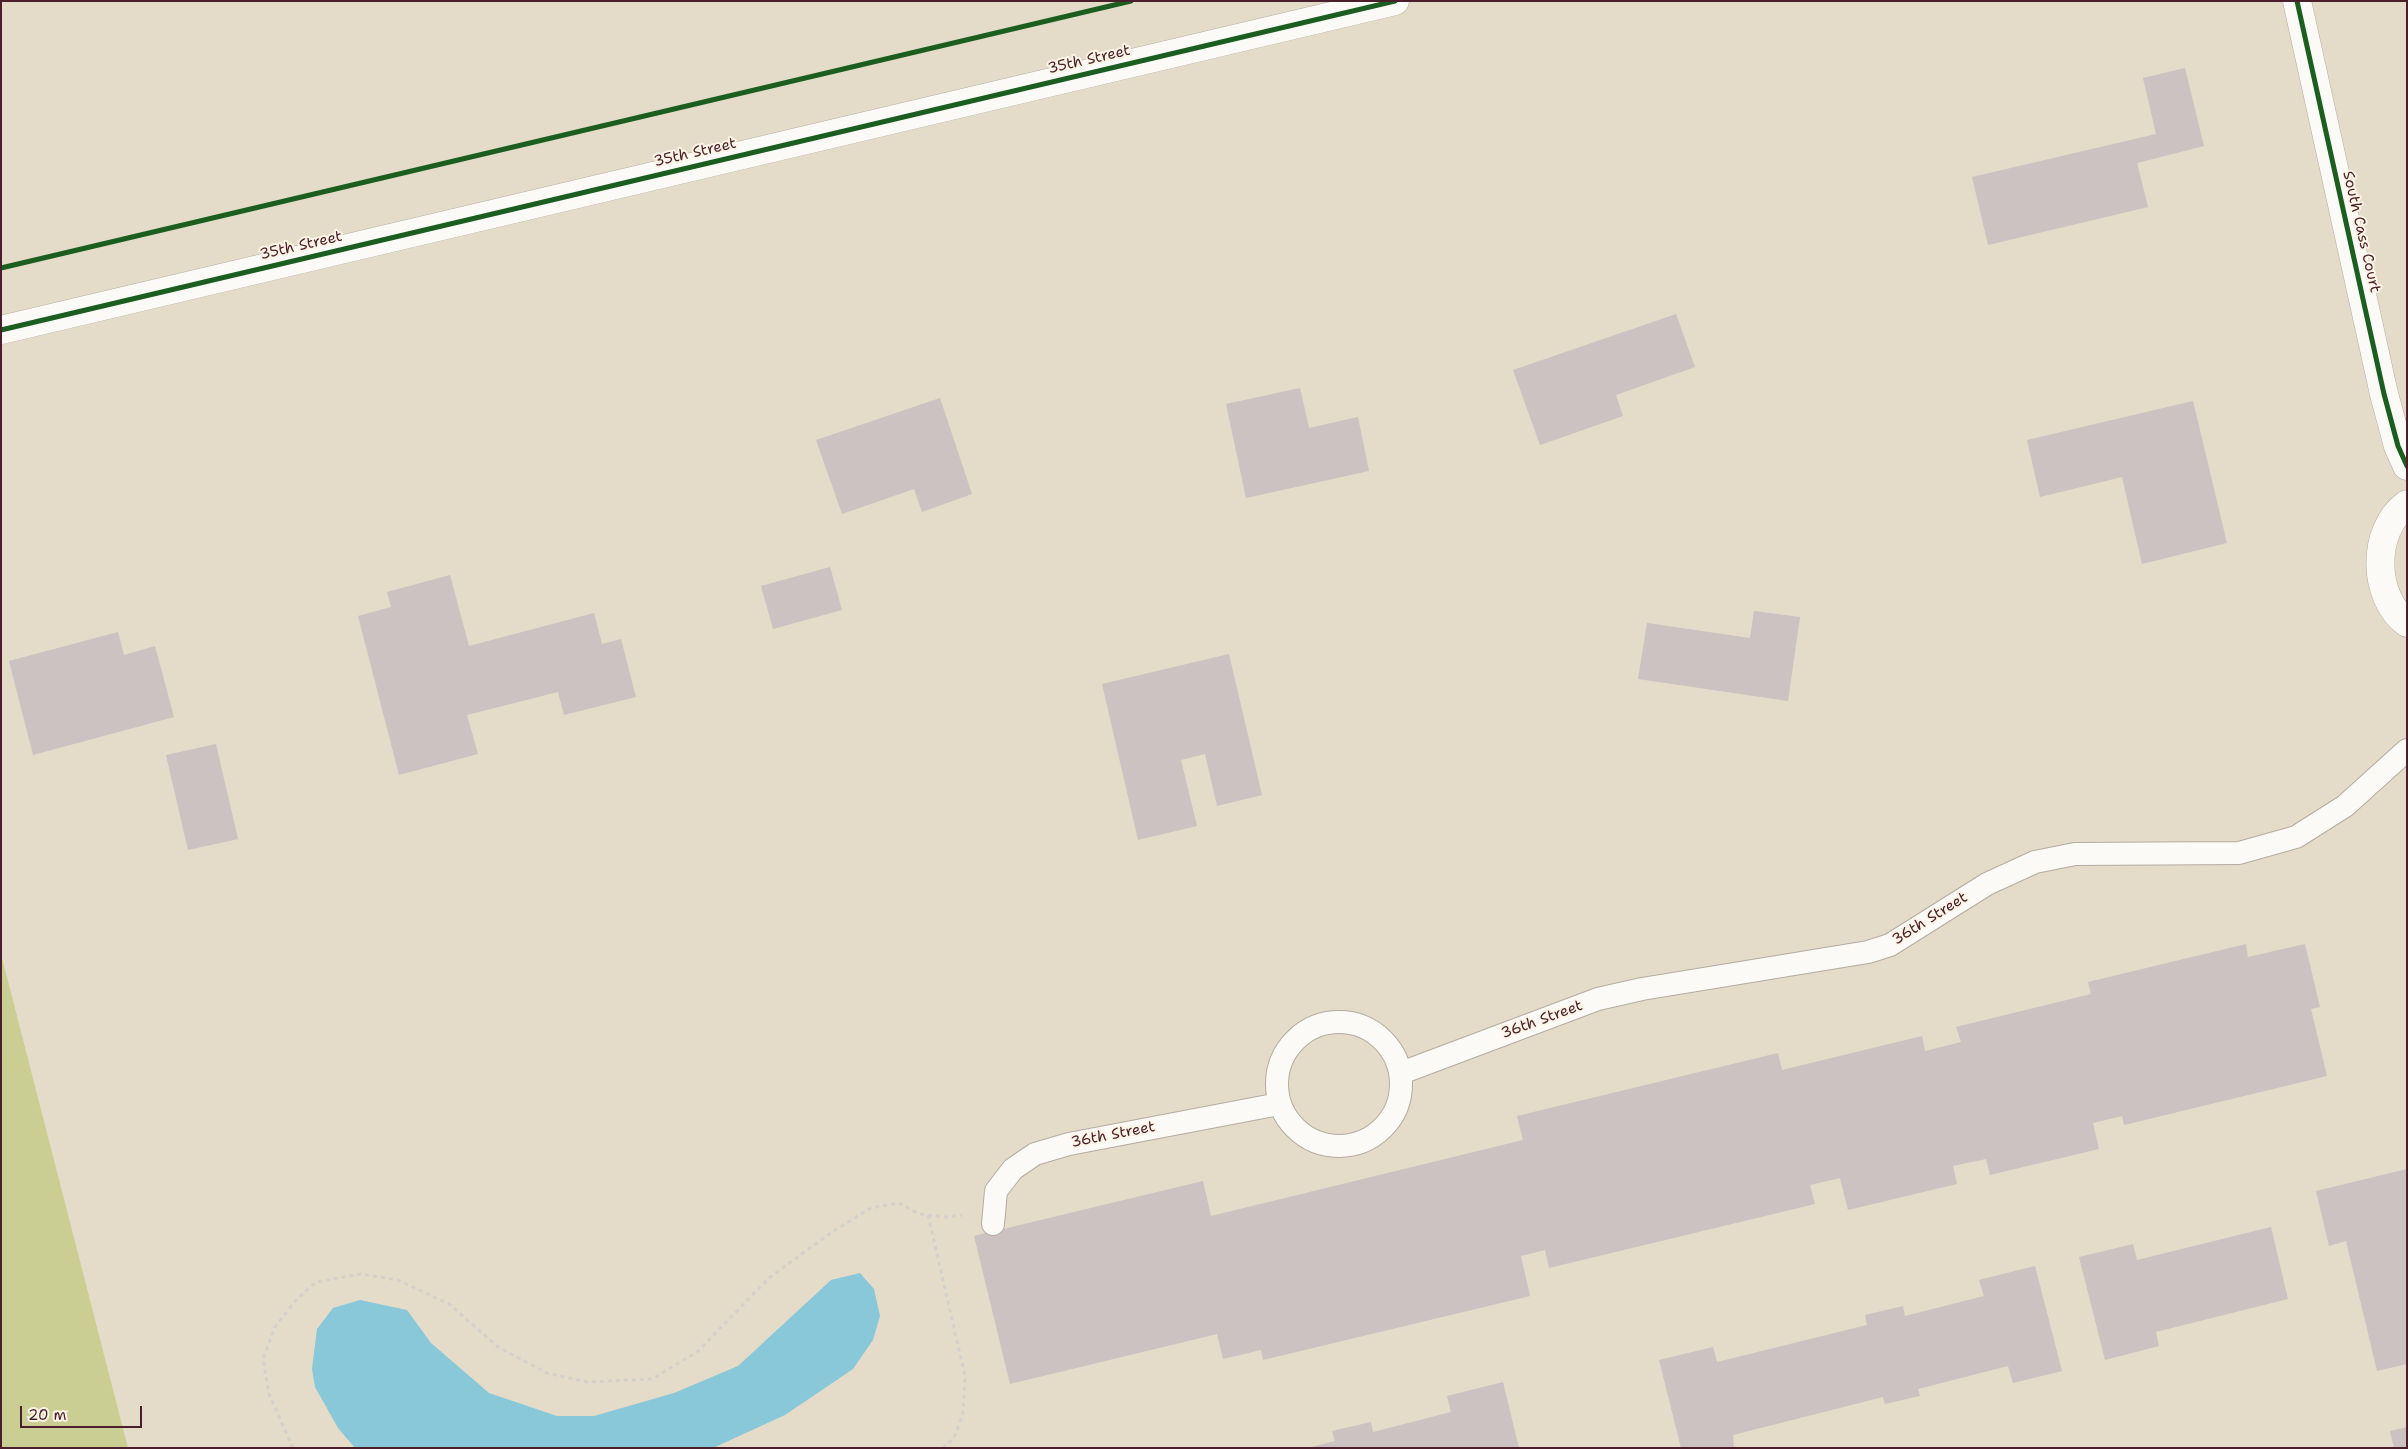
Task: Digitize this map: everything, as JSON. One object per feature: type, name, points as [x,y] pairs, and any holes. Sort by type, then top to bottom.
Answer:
[{"type":"street","name":"35th Street","points":[[1,330],[1395,1]]},
{"type":"street","name":"South Cass Court","points":[[2297,1],[2384,394],[2398,446],[2407,466]]},
{"type":"street","points":[[2407,504],[2388,527],[2380,551],[2380,576],[2388,599],[2407,623]]},
{"type":"lane","name":"36th Street","points":[[1401,1073],[1598,999],[1642,989],[1868,952],[1890,945],[1987,884],[2035,862],[2075,854],[2239,853],[2296,836],[2345,806],[2407,750]]},
{"type":"lane","points":[[1349,1022],[1374,1032],[1392,1050],[1401,1073],[1402,1088],[1399,1104],[1388,1123],[1370,1139],[1343,1147],[1321,1144],[1300,1134],[1286,1119],[1279,1104],[1276,1086],[1278,1066],[1288,1048],[1303,1032],[1324,1023],[1349,1022]]},
{"type":"lane","name":"36th Street","points":[[993,1224],[996,1191],[1013,1169],[1035,1154],[1069,1144],[1279,1104]]},
{"type":"path","points":[[293,1448],[269,1394],[263,1359],[275,1327],[296,1300],[316,1282],[361,1274],[398,1280],[449,1304],[498,1348],[547,1373],[587,1382],[652,1379],[697,1352],[770,1277],[832,1232],[871,1208],[899,1203],[919,1214],[928,1215],[965,1376],[963,1414],[954,1438],[943,1448]]},
{"type":"green space","points":[[1,954],[128,1448],[1,1448]]},
{"type":"water","points":[[860,1273],[874,1289],[880,1316],[873,1340],[853,1369],[785,1415],[713,1448],[355,1448],[338,1428],[315,1387],[312,1369],[317,1329],[333,1308],[360,1300],[407,1310],[431,1343],[489,1393],[557,1416],[594,1416],[674,1393],[738,1366],[831,1280]]},
{"type":"building","points":[[2185,68],[2204,146],[2137,163],[2148,207],[1988,245],[1972,177],[2156,134],[2143,78]]},
{"type":"building","points":[[1676,314],[1695,367],[1616,395],[1623,416],[1540,445],[1513,370]]},
{"type":"building","points":[[1300,388],[1309,428],[1358,417],[1369,471],[1246,498],[1226,404]]},
{"type":"building","points":[[940,398],[972,494],[922,512],[914,489],[842,514],[816,440]]},
{"type":"building","points":[[2193,401],[2227,543],[2142,564],[2122,477],[2040,497],[2027,440]]},
{"type":"building","points":[[830,567],[842,610],[773,629],[761,586]]},
{"type":"building","points":[[450,575],[469,646],[594,613],[602,644],[621,639],[636,697],[564,715],[558,692],[467,715],[478,754],[399,775],[358,616],[391,607],[387,592]]},
{"type":"building","points":[[1754,611],[1800,617],[1788,701],[1638,679],[1647,623],[1750,638]]},
{"type":"building","points":[[118,632],[124,655],[155,646],[174,717],[33,755],[9,661]]},
{"type":"building","points":[[1229,654],[1262,795],[1217,806],[1205,754],[1181,760],[1197,826],[1138,840],[1102,684]]},
{"type":"building","points":[[216,744],[238,839],[188,850],[166,755]]},
{"type":"building","points":[[2246,944],[2248,957],[2305,944],[2320,1007],[2311,1009],[2327,1076],[2124,1125],[2122,1116],[2093,1123],[2099,1149],[1990,1175],[1986,1159],[1953,1166],[1957,1184],[1848,1210],[1840,1178],[1810,1185],[1815,1204],[1549,1268],[1545,1250],[1521,1256],[1530,1296],[1263,1360],[1261,1350],[1223,1359],[1217,1334],[1010,1384],[974,1236],[1203,1181],[1211,1216],[1523,1140],[1517,1116],[1778,1053],[1782,1070],[1922,1036],[1925,1051],[1961,1042],[1956,1027],[2091,994],[2088,982]]},
{"type":"building","points":[[2407,1169],[2407,1364],[2377,1371],[2346,1241],[2329,1246],[2316,1191]]},
{"type":"building","points":[[2271,1227],[2288,1299],[2156,1332],[2159,1346],[2105,1360],[2079,1257],[2133,1244],[2137,1260]]},
{"type":"building","points":[[2035,1266],[2062,1371],[2013,1383],[2008,1366],[1918,1389],[1920,1396],[1885,1404],[1883,1397],[1733,1435],[1734,1448],[1681,1448],[1659,1360],[1713,1347],[1717,1362],[1867,1325],[1865,1315],[1903,1306],[1905,1316],[1984,1296],[1979,1280]]},
{"type":"building","points":[[1503,1382],[1519,1448],[1308,1448],[1335,1441],[1332,1431],[1371,1422],[1373,1432],[1451,1412],[1447,1396]]},
{"type":"building","points":[[2407,1427],[2407,1448],[2394,1448],[2390,1431]]},
{"type":"cycle path","points":[[1,268],[1131,1]]},
{"type":"cycle path","points":[[1,330],[1395,1]]},
{"type":"cycle path","points":[[2297,1],[2384,394],[2398,446],[2407,466]]}]
